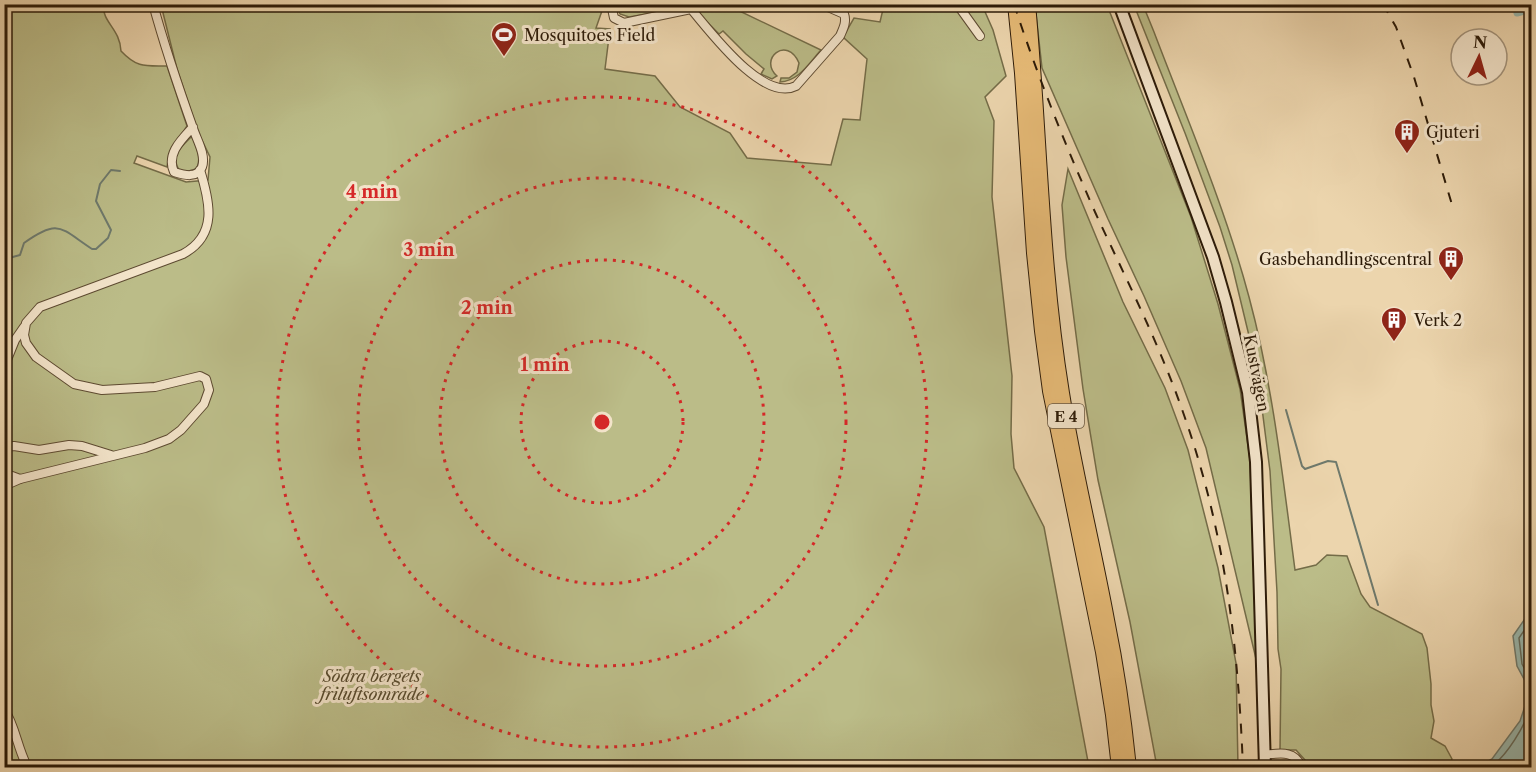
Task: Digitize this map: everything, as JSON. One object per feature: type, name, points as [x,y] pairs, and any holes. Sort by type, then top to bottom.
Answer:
[{"type":"highway","name":"E 4","points":[[1015,4],[1041,331],[1050,391],[1103,652],[1119,768]]},
{"type":"highway","name":"E 4","points":[[1028,4],[1053,329],[1068,426],[1108,620],[1130,768]]},
{"type":"main road","name":"Kustvägen","points":[[1119,4],[1213,257],[1248,392],[1256,462],[1265,768]]},
{"type":"street","points":[[153,4],[174,78],[193,127],[202,154],[203,164],[200,170],[191,176],[185,176],[174,172],[171,159],[177,145],[193,127]]},
{"type":"street","points":[[611,4],[614,18],[624,23],[694,7],[748,71],[776,87],[789,89],[796,86],[840,36],[844,28],[846,21],[844,14],[821,4]]},
{"type":"street","points":[[957,4],[980,36]]},
{"type":"street","points":[[4,367],[15,340],[40,306],[183,254],[195,247],[209,219],[208,203],[200,170]]},
{"type":"street","points":[[4,486],[20,479],[160,444],[181,430],[204,404],[208,390],[208,381],[204,377],[195,376],[155,387],[102,390],[74,384],[45,364],[29,349],[24,335],[26,323]]},
{"type":"street","points":[[4,447],[14,446],[39,450],[69,445],[82,446],[112,456]]},
{"type":"street","points":[[4,473],[20,479]]},
{"type":"street","points":[[4,709],[14,726],[18,746],[28,768]]},
{"type":"street","points":[[1264,755],[1290,753],[1302,768]]},
{"type":"green space","points":[[616,4],[654,5],[652,13],[629,17],[620,14]]},
{"type":"green space","name":"Södra bergets friluftsområde","points":[[4,5],[103,5],[106,17],[118,37],[121,51],[127,57],[142,65],[167,66],[187,126],[169,154],[167,167],[137,156],[134,163],[186,182],[208,180],[210,157],[198,132],[177,69],[161,5],[604,5],[596,28],[610,29],[605,69],[655,76],[680,107],[730,133],[747,158],[831,165],[843,119],[860,120],[867,59],[843,37],[854,18],[880,22],[884,5],[982,5],[993,30],[1006,76],[985,97],[994,121],[992,197],[1012,376],[1011,434],[1014,468],[1044,527],[1089,767],[5,767]]},
{"type":"green space","points":[[704,5],[727,5],[821,50],[798,75],[780,82],[781,78],[789,78],[797,72],[799,63],[788,51],[782,50],[776,53],[771,63],[777,76],[772,79],[761,74],[764,69],[723,31],[719,34],[700,15],[700,8]]},
{"type":"green space","points":[[1035,5],[1107,5],[1191,217],[1218,304],[1240,389],[1250,460],[1257,663],[1206,448],[1181,381],[1042,68]]},
{"type":"green space","points":[[1134,5],[1143,5],[1154,32],[1217,197],[1249,297],[1271,398],[1295,570],[1316,565],[1327,555],[1347,556],[1361,594],[1370,607],[1422,634],[1427,648],[1431,684],[1434,721],[1431,738],[1445,746],[1452,759],[1449,766],[1454,767],[1307,767],[1306,761],[1296,750],[1280,750],[1281,669],[1278,649],[1270,471],[1257,369],[1232,265],[1220,227]]},
{"type":"green space","points":[[191,137],[199,161],[196,169],[185,172],[179,170],[176,156],[180,148]]},
{"type":"green space","points":[[1068,169],[1123,302],[1165,388],[1188,450],[1218,568],[1236,663],[1238,767],[1157,767],[1130,622],[1098,480],[1083,389],[1066,257],[1062,205]]},
{"type":"water","points":[[1531,610],[1531,767],[1477,767],[1492,759],[1520,721],[1526,703],[1525,681],[1517,666],[1513,636]]},
{"type":"waterway","points":[[1517,13],[1532,9]]},
{"type":"waterway","points":[[4,257],[20,255],[24,243],[52,228],[66,231],[92,249],[96,249],[108,238],[111,230],[96,201],[100,184],[111,170],[120,171]]},
{"type":"waterway","points":[[1286,410],[1302,466],[1305,469],[1328,461],[1336,462],[1378,605]]},
{"type":"waterway","points":[[4,749],[11,768]]},
{"type":"railway","points":[[1014,4],[1073,161],[1164,363],[1198,459],[1210,502],[1227,589],[1237,677],[1243,768]]},
{"type":"railway","points":[[1383,4],[1396,27],[1414,77],[1453,208]]},
{"type":"place","name":"Mosquitoes Field","points":[[504,58]]},
{"type":"place","name":"Gjuteri","points":[[1407,155]]},
{"type":"place","name":"Gasbehandlingscentral","points":[[1451,282]]},
{"type":"place","name":"Verk 2","points":[[1394,343]]}]
